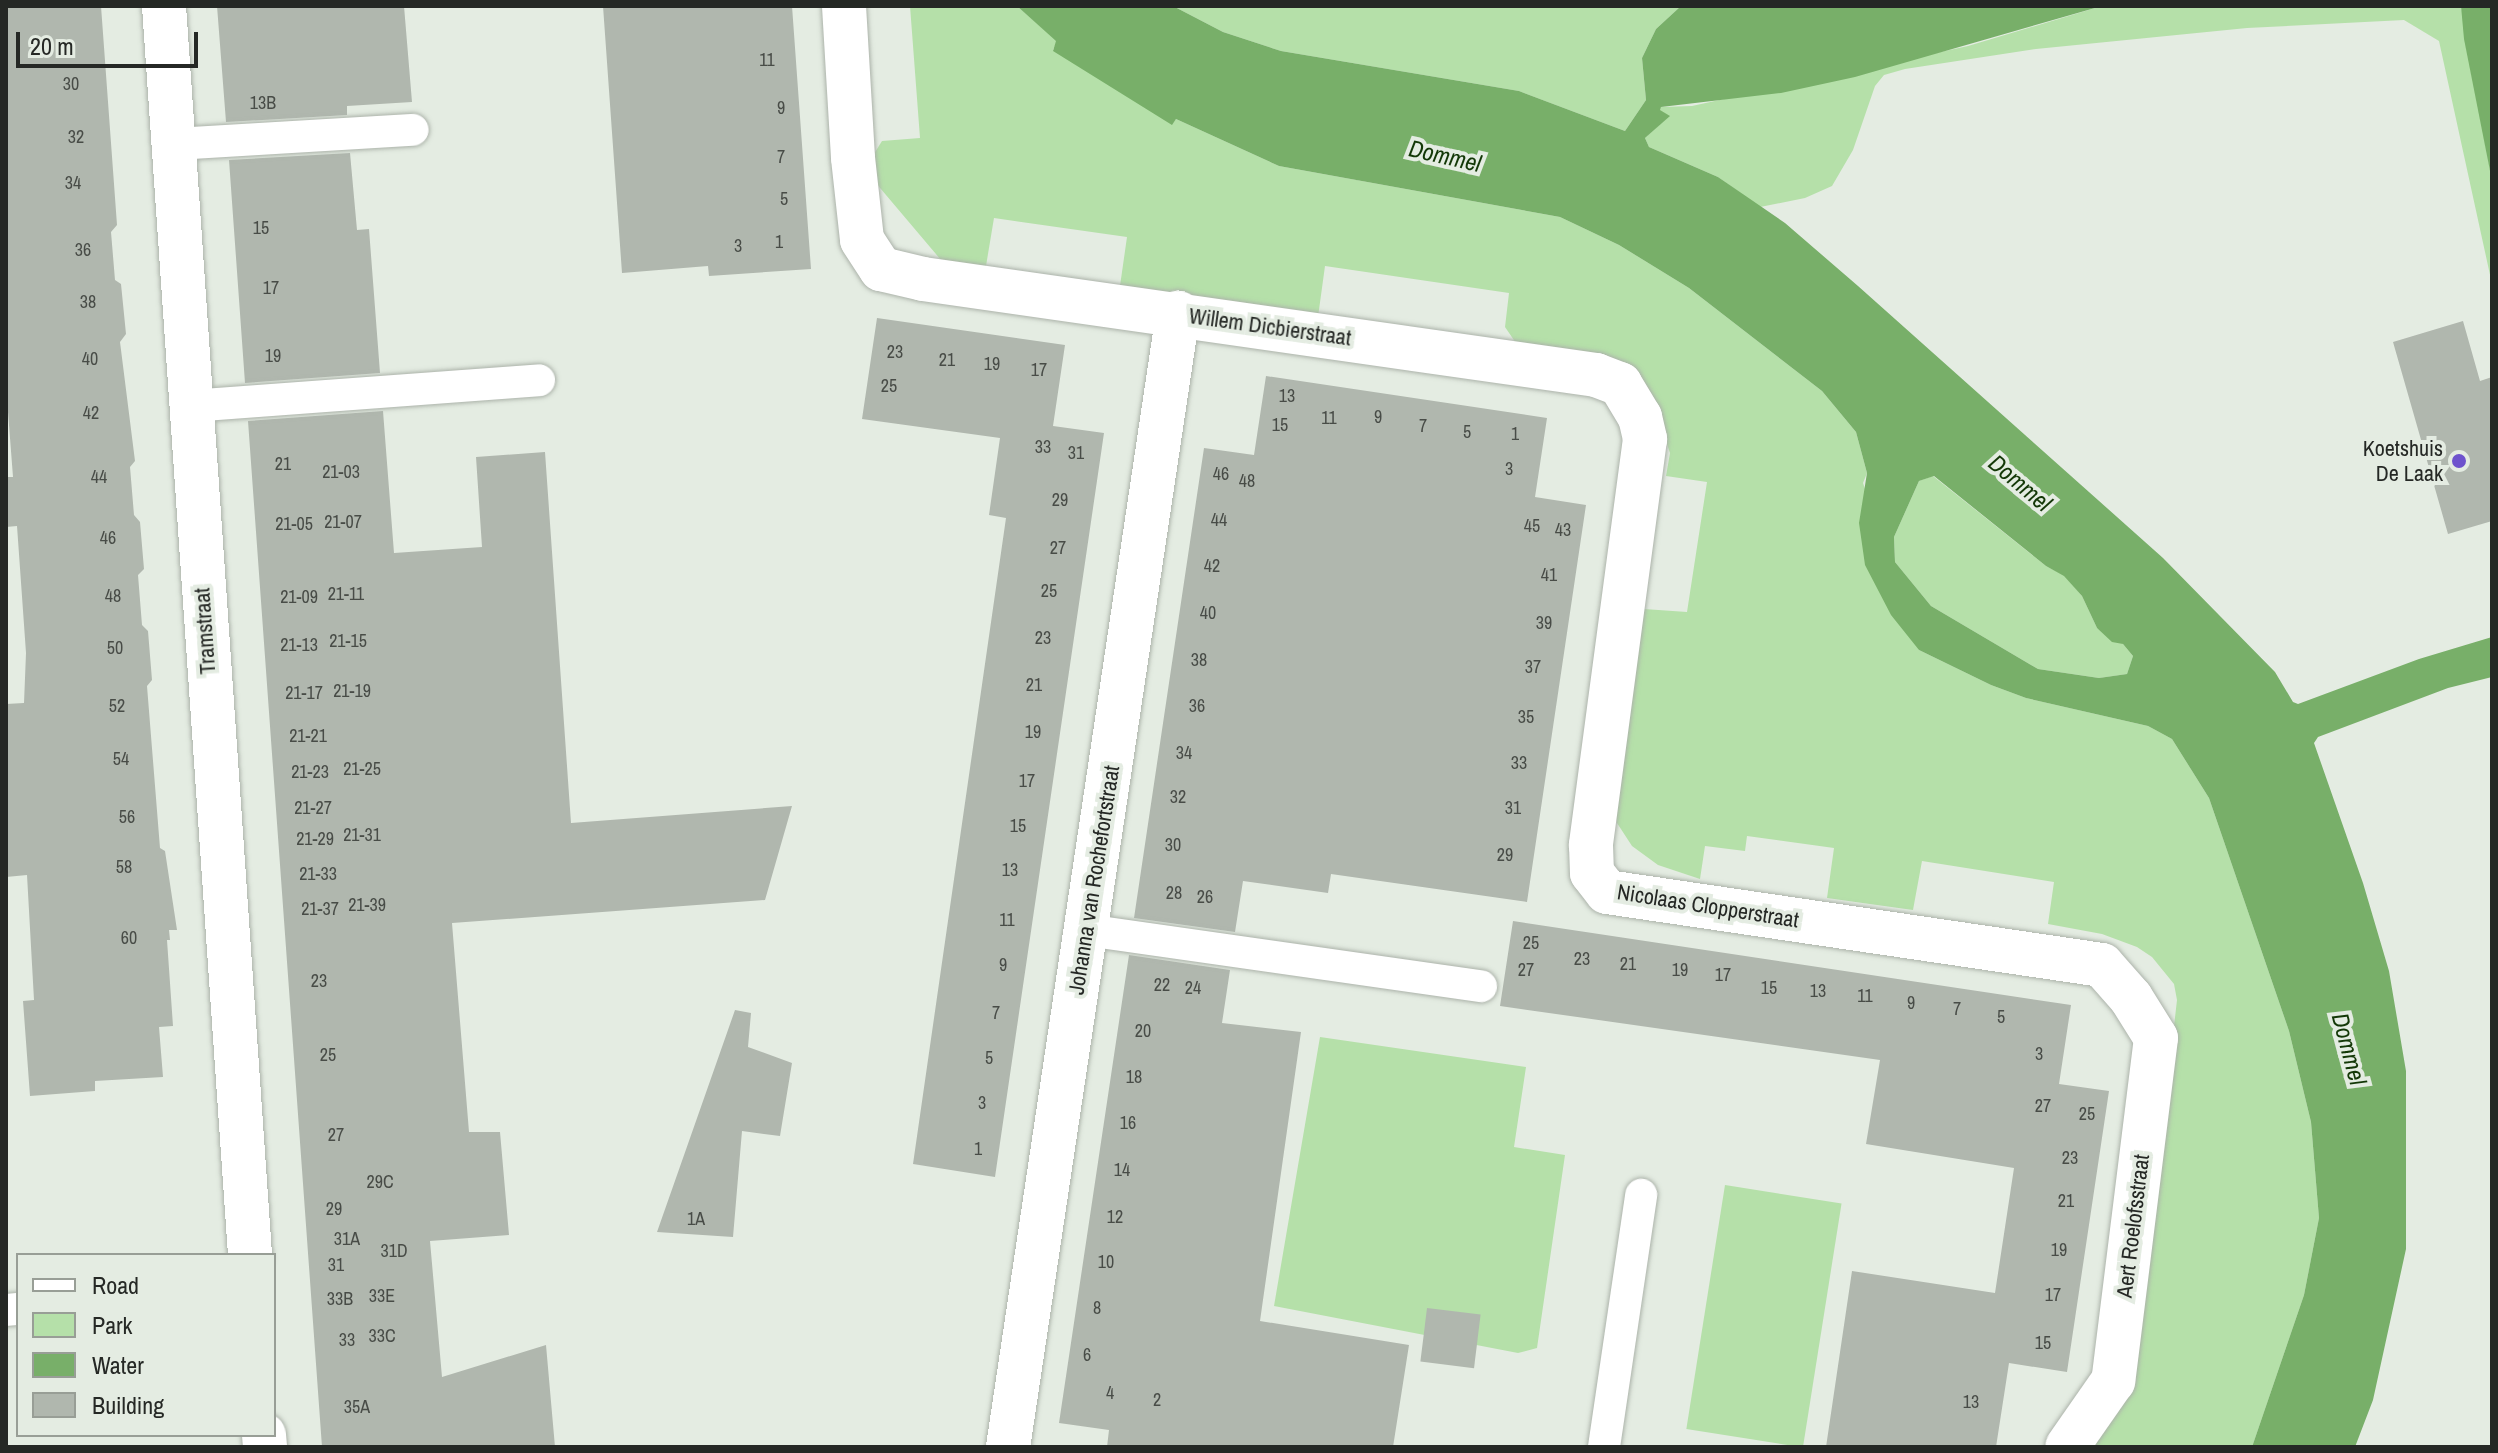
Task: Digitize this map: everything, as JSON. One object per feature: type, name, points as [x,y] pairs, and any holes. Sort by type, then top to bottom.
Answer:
[{"type":"street","name":"Tramstraat","points":[[164,6],[189,406],[250,1253]]},
{"type":"street","name":"Willem Dicbierstraat","points":[[844,6],[853,158],[862,240],[881,269],[923,279],[1596,375],[1620,384],[1640,417]]},
{"type":"street","name":"Johanna van Rochefortstraat","points":[[1008,1447],[1178,313]]},
{"type":"street","name":"Nicolaas Clopperstraat","points":[[1640,417],[1645,439],[1591,845],[1592,873],[1607,892],[2102,965],[2131,998]]},
{"type":"street","name":"Aert Roelofsstraat","points":[[2067,1447],[2113,1381],[2156,1038],[2131,998]]},
{"type":"lane","points":[[174,144],[413,130]]},
{"type":"lane","points":[[189,406],[539,380]]},
{"type":"lane","points":[[1086,930],[1481,986]]},
{"type":"lane","points":[[1604,1447],[1641,1195]]},
{"type":"green space","points":[[910,6],[1017,6],[1057,41],[1053,50],[1172,124],[1176,119],[1279,166],[1560,217],[1619,245],[1689,288],[1822,391],[1856,432],[1867,473],[1863,483],[1919,650],[1991,685],[2026,698],[2148,726],[2172,739],[2209,798],[2289,1031],[2311,1122],[2319,1218],[2304,1295],[2252,1447],[2087,1447],[2136,1360],[2177,1000],[2174,984],[2152,957],[2137,947],[2102,934],[2048,924],[2054,882],[1922,861],[1913,910],[1827,898],[1834,848],[1747,836],[1745,851],[1705,846],[1700,879],[1658,865],[1632,846],[1617,823],[1612,803],[1644,609],[1687,612],[1707,482],[1666,476],[1670,453],[1653,403],[1518,346],[1505,327],[1509,293],[1325,266],[1318,317],[1120,286],[1127,237],[994,218],[986,266],[963,286],[875,182],[872,157],[882,141],[920,138]]},
{"type":"green space","points":[[1173,6],[1681,6],[1656,29],[1642,58],[1646,100],[1625,131],[1519,91],[1281,51],[1223,32]]},
{"type":"green space","points":[[2102,6],[2461,6],[2492,181],[2492,284],[2439,41],[2404,20],[2247,28],[2036,49],[1884,75],[1875,86],[1853,150],[1832,186],[1805,198],[1760,207],[1718,177],[1649,147],[1645,138],[1669,116],[1659,110],[1661,107],[1692,106],[1968,46]]},
{"type":"green space","points":[[1933,476],[2046,566],[2064,575],[2082,596],[2097,628],[2123,644],[2133,656],[2127,674],[2099,678],[2038,669],[1931,606],[1895,562],[1894,537],[1919,481]]},
{"type":"green space","points":[[1320,1037],[1526,1067],[1514,1147],[1565,1155],[1537,1348],[1518,1353],[1274,1306]]},
{"type":"green space","points":[[1725,1185],[1842,1203],[1803,1447],[1686,1429]]},
{"type":"water","name":"Dommel","points":[[1017,6],[1173,6],[1223,32],[1281,51],[1519,91],[1625,131],[1646,100],[1642,58],[1656,29],[1681,6],[2102,6],[1855,77],[1781,93],[1661,107],[1660,110],[1670,116],[1645,138],[1649,147],[1718,177],[1785,223],[1858,286],[2163,558],[2275,672],[2293,702],[2298,704],[2419,659],[2492,637],[2492,677],[2448,688],[2318,737],[2314,743],[2363,883],[2389,971],[2406,1071],[2406,1249],[2373,1400],[2355,1447],[2252,1447],[2304,1295],[2319,1218],[2311,1122],[2289,1031],[2209,798],[2172,739],[2148,726],[2026,698],[1991,685],[1919,650],[1891,615],[1865,565],[1859,523],[1867,473],[1856,432],[1822,391],[1689,288],[1619,245],[1560,217],[1279,166],[1176,119],[1172,125],[1053,51],[1056,41]],"holes":[[[1934,476],[2046,566],[2064,576],[2082,596],[2097,628],[2112,642],[2123,644],[2133,656],[2127,674],[2099,678],[2038,669],[1931,606],[1895,562],[1894,537],[1919,481]]]},
{"type":"water","points":[[2461,6],[2492,6],[2492,181],[2464,39]]},
{"type":"building","points":[[6,6],[101,6],[117,225],[111,232],[115,280],[121,284],[126,334],[120,342],[135,461],[130,467],[134,515],[140,522],[144,569],[138,575],[142,625],[148,631],[152,680],[147,686],[160,848],[165,851],[177,930],[169,930],[170,940],[167,940],[173,1026],[159,1027],[163,1077],[95,1081],[95,1091],[30,1096],[23,1001],[34,1000],[27,875],[6,877],[6,704],[24,703],[26,653],[17,526],[6,527],[6,477],[13,477],[6,386]]},
{"type":"building","points":[[217,6],[404,6],[412,102],[347,106],[347,115],[226,122]]},
{"type":"building","points":[[603,6],[792,6],[811,269],[709,276],[708,266],[622,273]]},
{"type":"building","points":[[350,153],[357,230],[369,229],[380,373],[245,383],[229,160]]},
{"type":"building","points":[[877,318],[1065,345],[1053,426],[1104,433],[995,1177],[913,1164],[1006,518],[989,515],[1000,438],[862,419]]},
{"type":"building","name":"Koetshuis De Laak","points":[[2463,321],[2480,381],[2492,377],[2492,521],[2448,534],[2393,342]]},
{"type":"building","points":[[1266,376],[1547,418],[1535,497],[1586,505],[1527,902],[1331,874],[1328,893],[1243,881],[1235,932],[1134,918],[1204,448],[1254,455]]},
{"type":"building","points":[[383,411],[394,553],[482,547],[476,457],[545,452],[571,823],[792,806],[765,900],[452,923],[469,1132],[500,1132],[509,1235],[430,1241],[442,1377],[546,1345],[555,1447],[322,1447],[248,421]]},
{"type":"building","points":[[1513,921],[2071,1005],[2059,1084],[2109,1091],[2067,1372],[2009,1363],[1996,1447],[1826,1447],[1852,1271],[1995,1293],[2014,1168],[1866,1144],[1880,1060],[1500,1006]]},
{"type":"building","points":[[1129,955],[1230,970],[1222,1023],[1301,1032],[1260,1321],[1409,1345],[1393,1447],[1107,1447],[1109,1430],[1059,1423]]},
{"type":"building","points":[[735,1010],[751,1013],[748,1047],[792,1063],[780,1136],[742,1131],[733,1237],[657,1232]]},
{"type":"building","points":[[1427,1308],[1481,1315],[1474,1368],[1420,1362]]},
{"type":"place","name":"Koetshuis De Laak","points":[[2459,461]]}]
